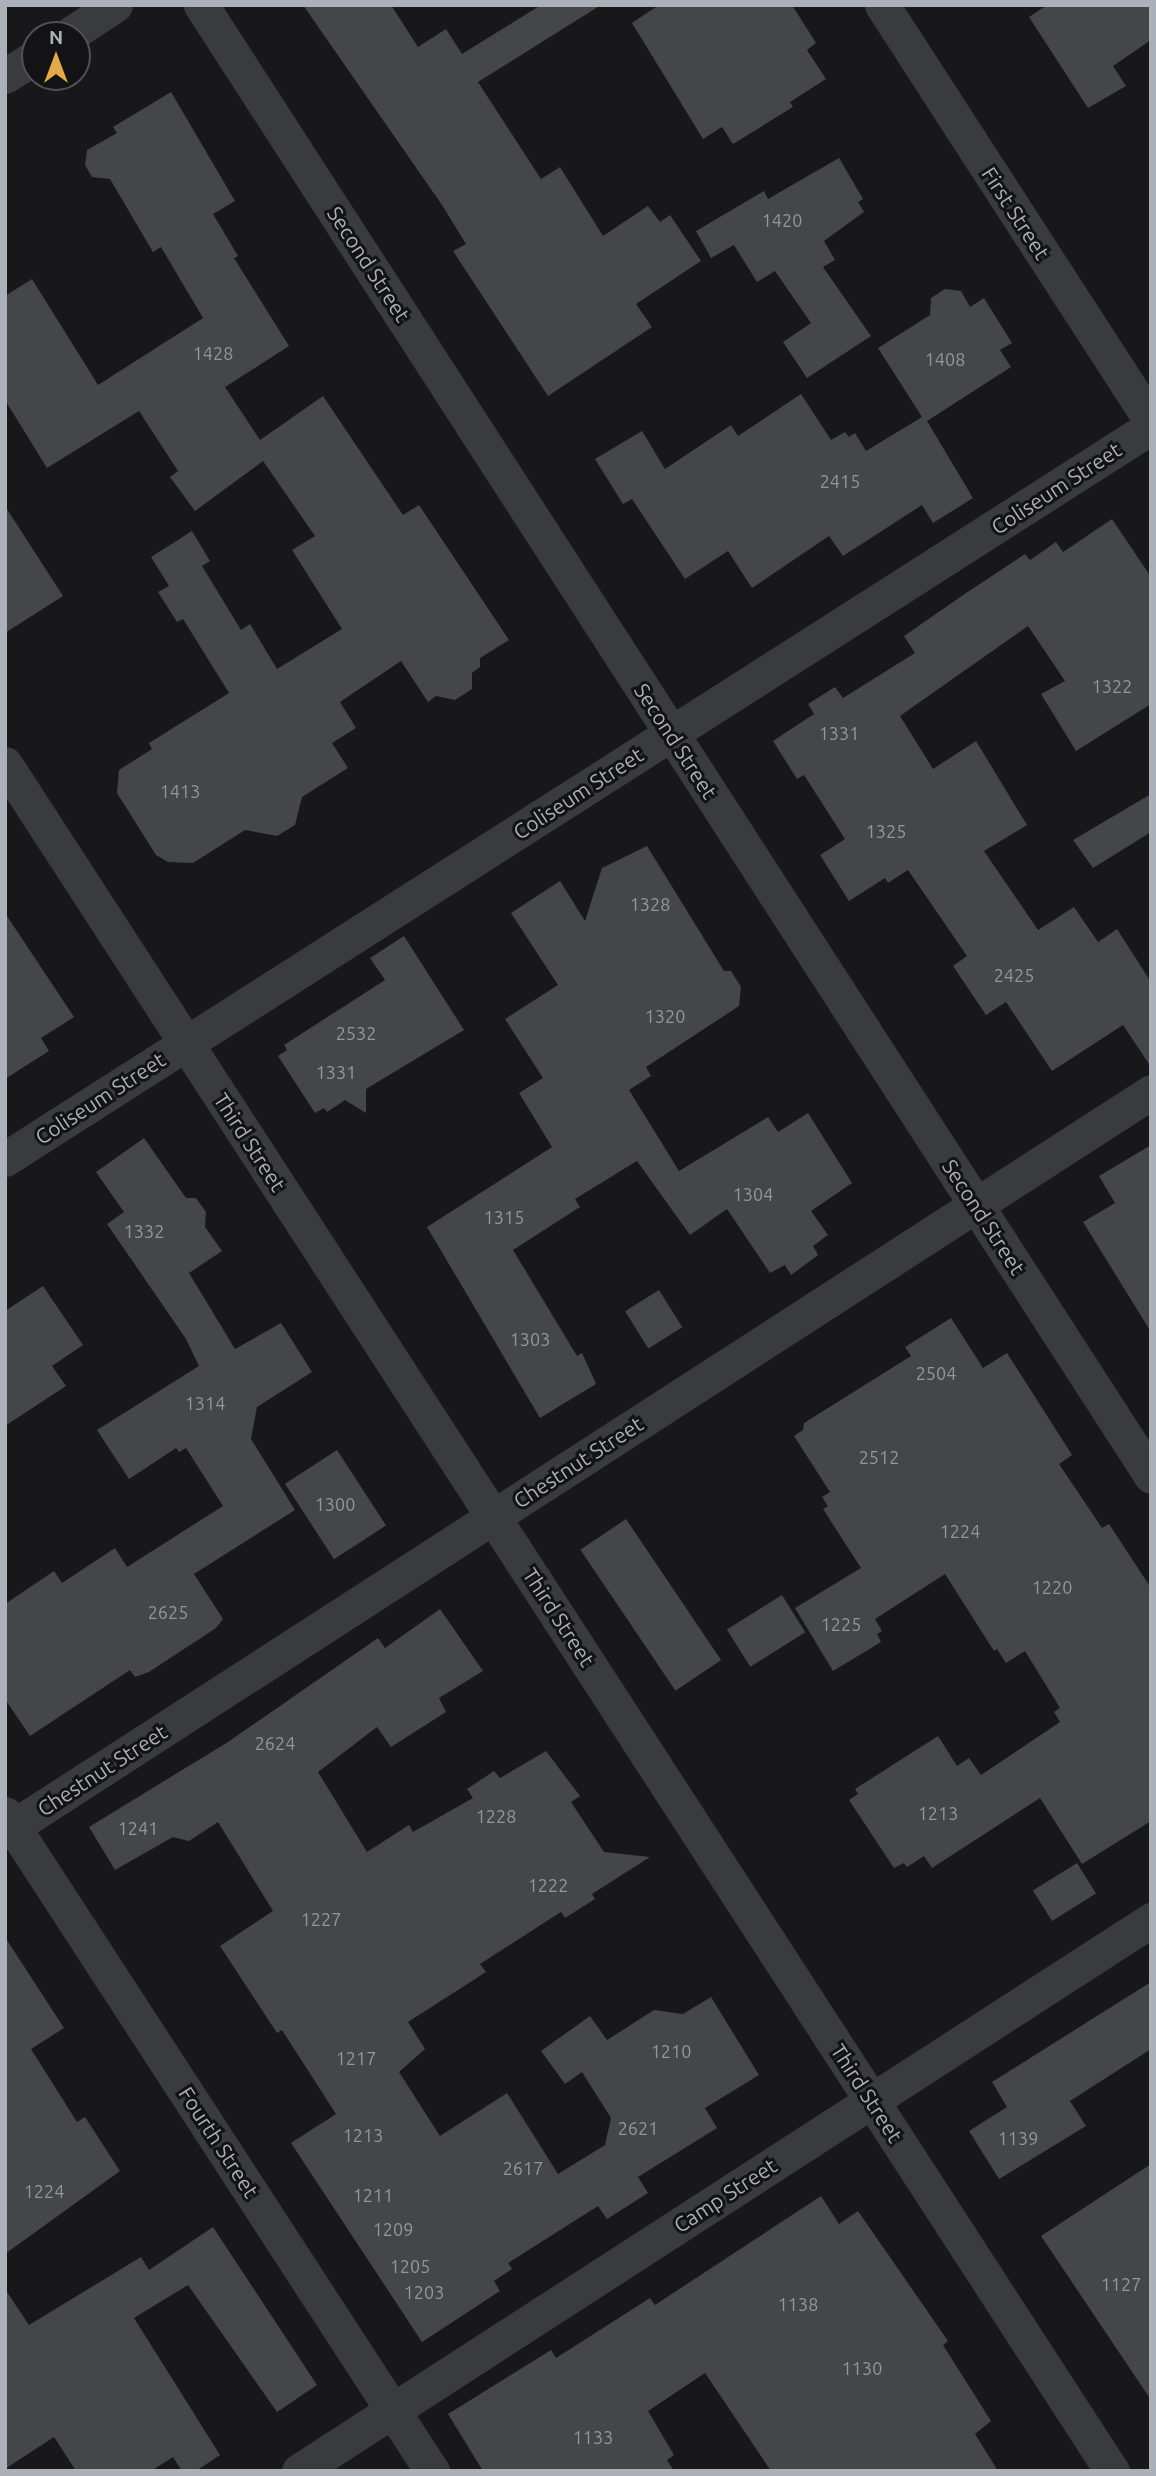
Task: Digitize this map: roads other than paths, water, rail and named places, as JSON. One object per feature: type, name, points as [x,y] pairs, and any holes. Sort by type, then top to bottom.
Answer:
[{"type":"street","points":[[90,21],[115,5]]},
{"type":"street","name":"Second Street","points":[[201,5],[1151,1476]]},
{"type":"street","name":"First Street","points":[[882,5],[1151,421]]},
{"type":"street","points":[[5,76],[21,66]]},
{"type":"street","name":"Coliseum Street","points":[[5,1159],[1151,427]]},
{"type":"street","name":"Third Street","points":[[5,764],[1112,2471]]},
{"type":"street","name":"Chestnut Street","points":[[8,1824],[494,1517],[1151,1092]]},
{"type":"street","name":"Fourth Street","points":[[8,1824],[432,2471]]},
{"type":"street","name":"Camp Street","points":[[299,2471],[1151,1920]]}]
